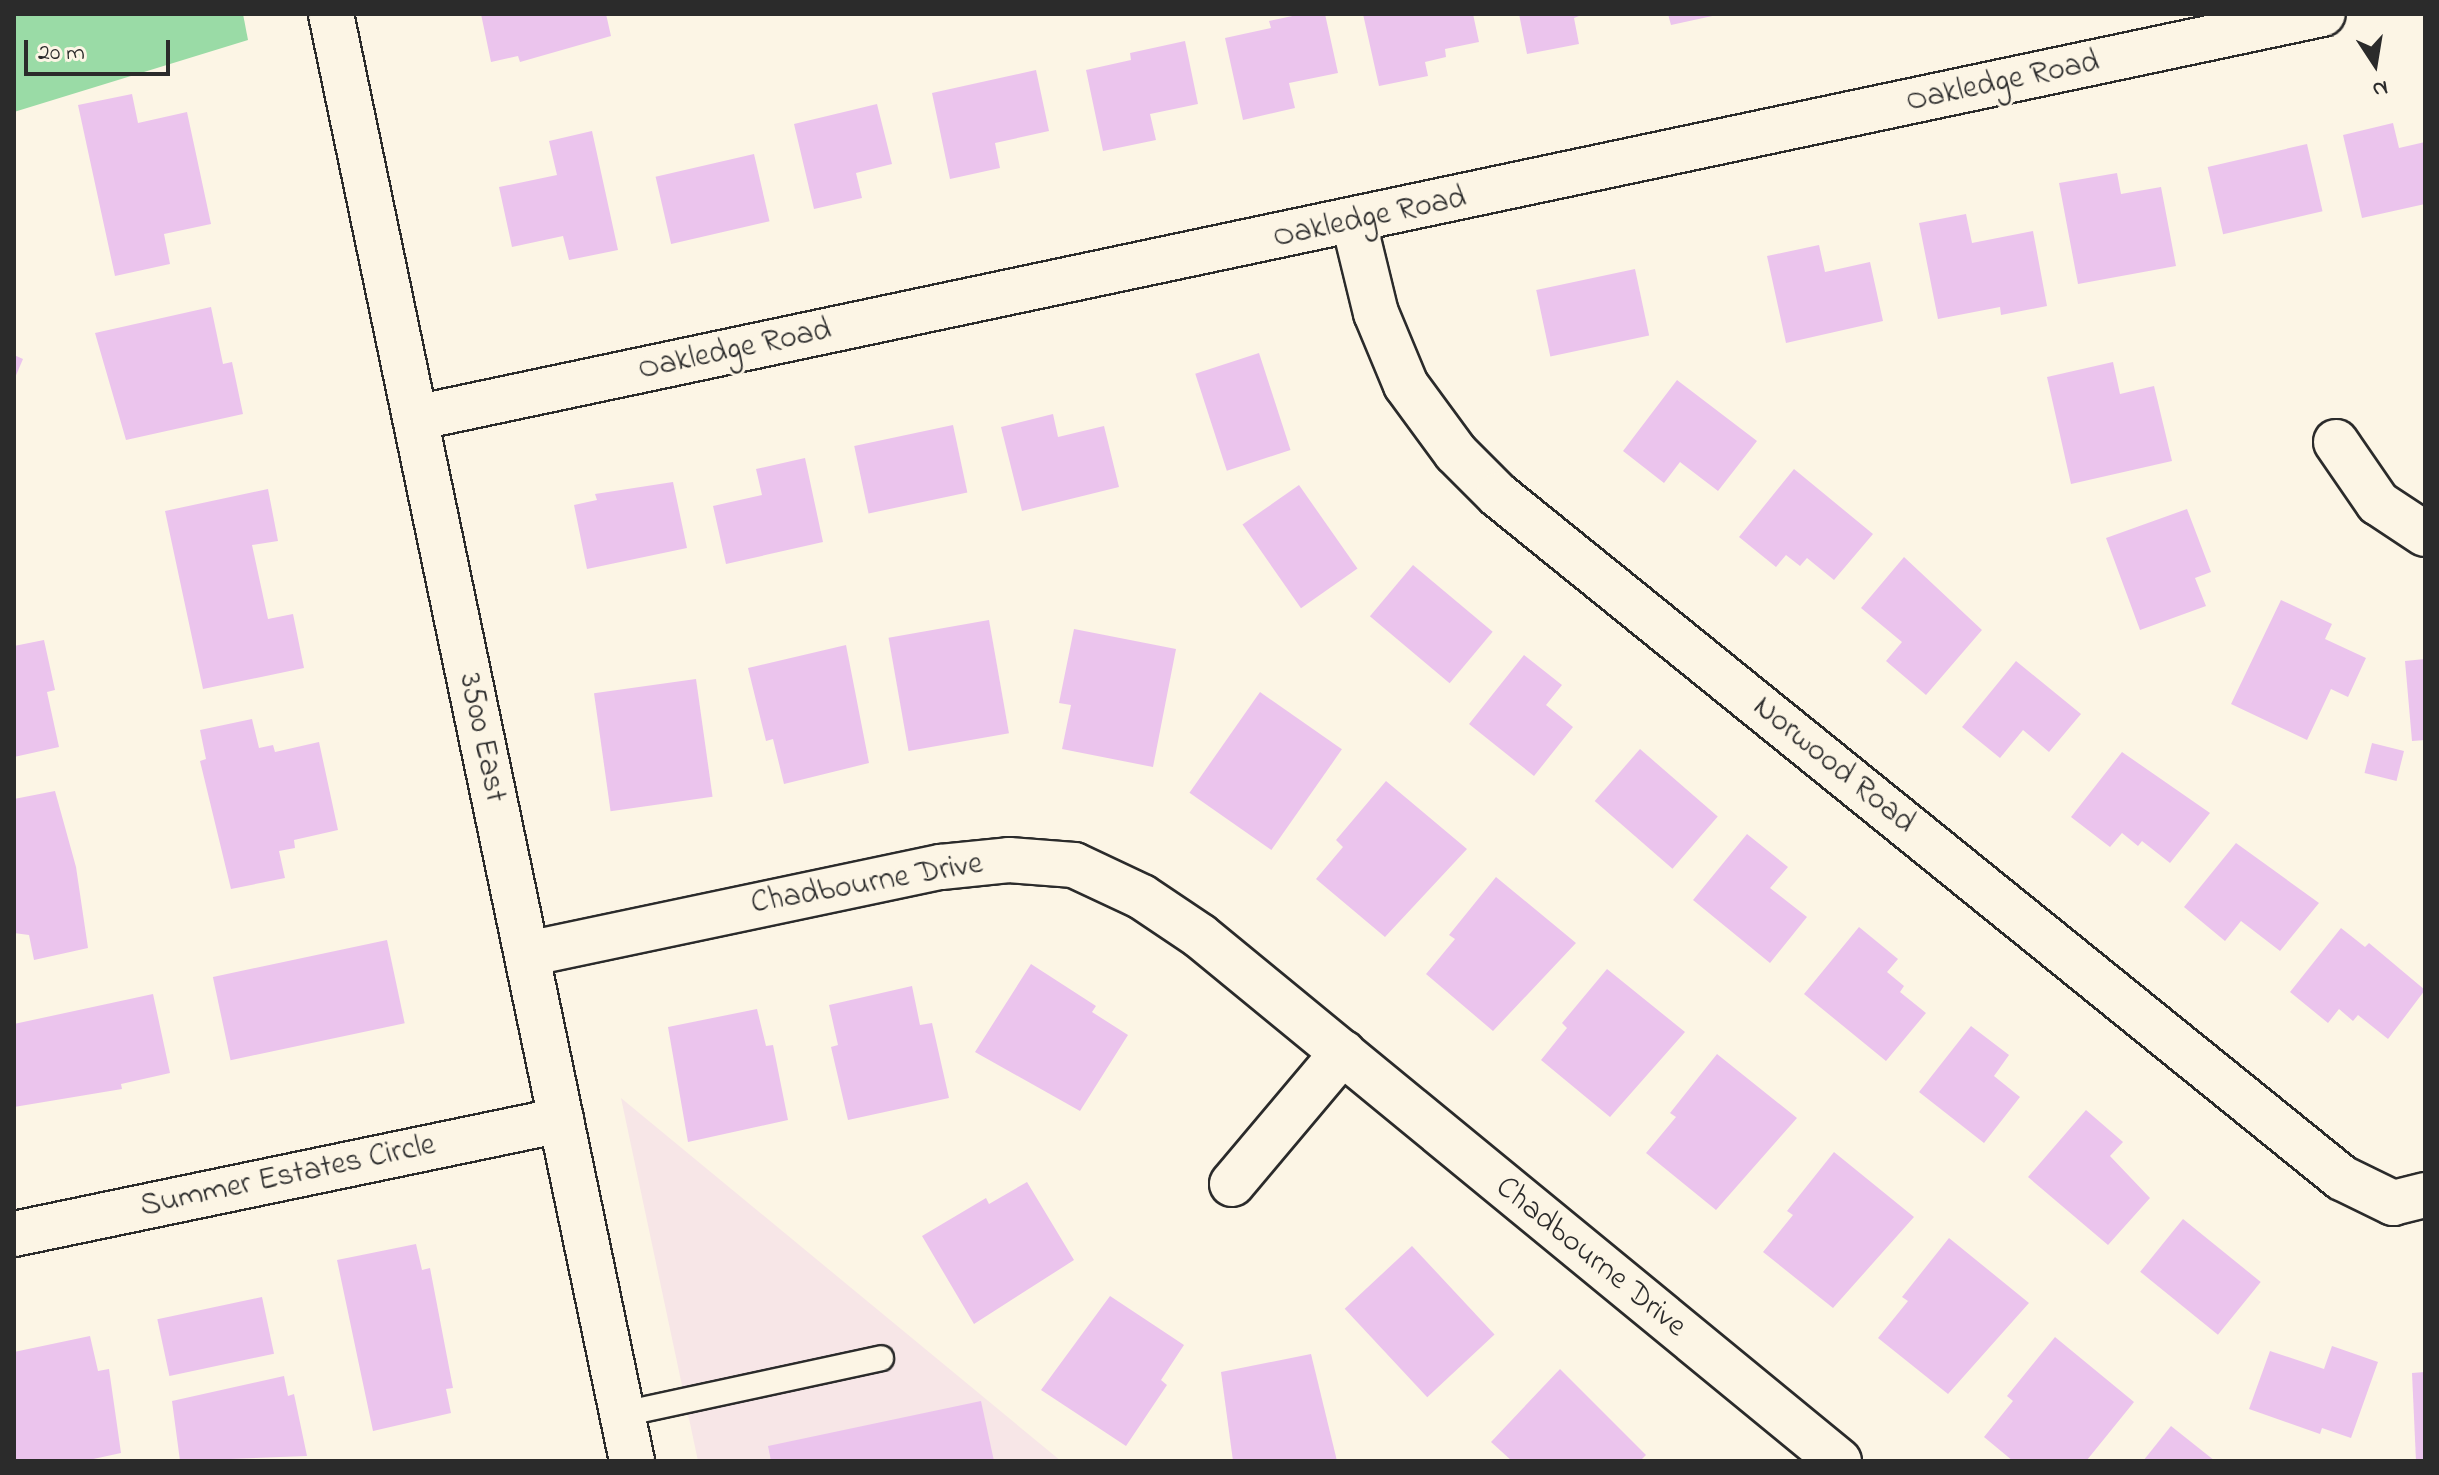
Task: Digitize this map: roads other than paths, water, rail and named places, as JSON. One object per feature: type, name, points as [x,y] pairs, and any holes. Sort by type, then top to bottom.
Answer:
[{"type":"street","name":"3500 East","points":[[331,14],[632,1461]]},
{"type":"street","name":"Oakledge Road","points":[[415,418],[1354,223],[2323,14]]},
{"type":"street","name":"Norwood Road","points":[[1354,223],[1376,313],[1406,385],[1456,453],[1498,495],[2342,1178],[2393,1203],[2425,1195]]},
{"type":"street","points":[[2336,442],[2378,503],[2425,534]]},
{"type":"street","name":"Chadbourne Drive","points":[[527,954],[941,867],[1009,860],[1074,865],[1142,897],[1200,936],[1839,1461]]},
{"type":"street","points":[[1232,1184],[1343,1052]]},
{"type":"street","name":"Summer Estates Circle","points":[[14,1234],[561,1120]]},
{"type":"lane","points":[[623,1414],[881,1358]]}]
